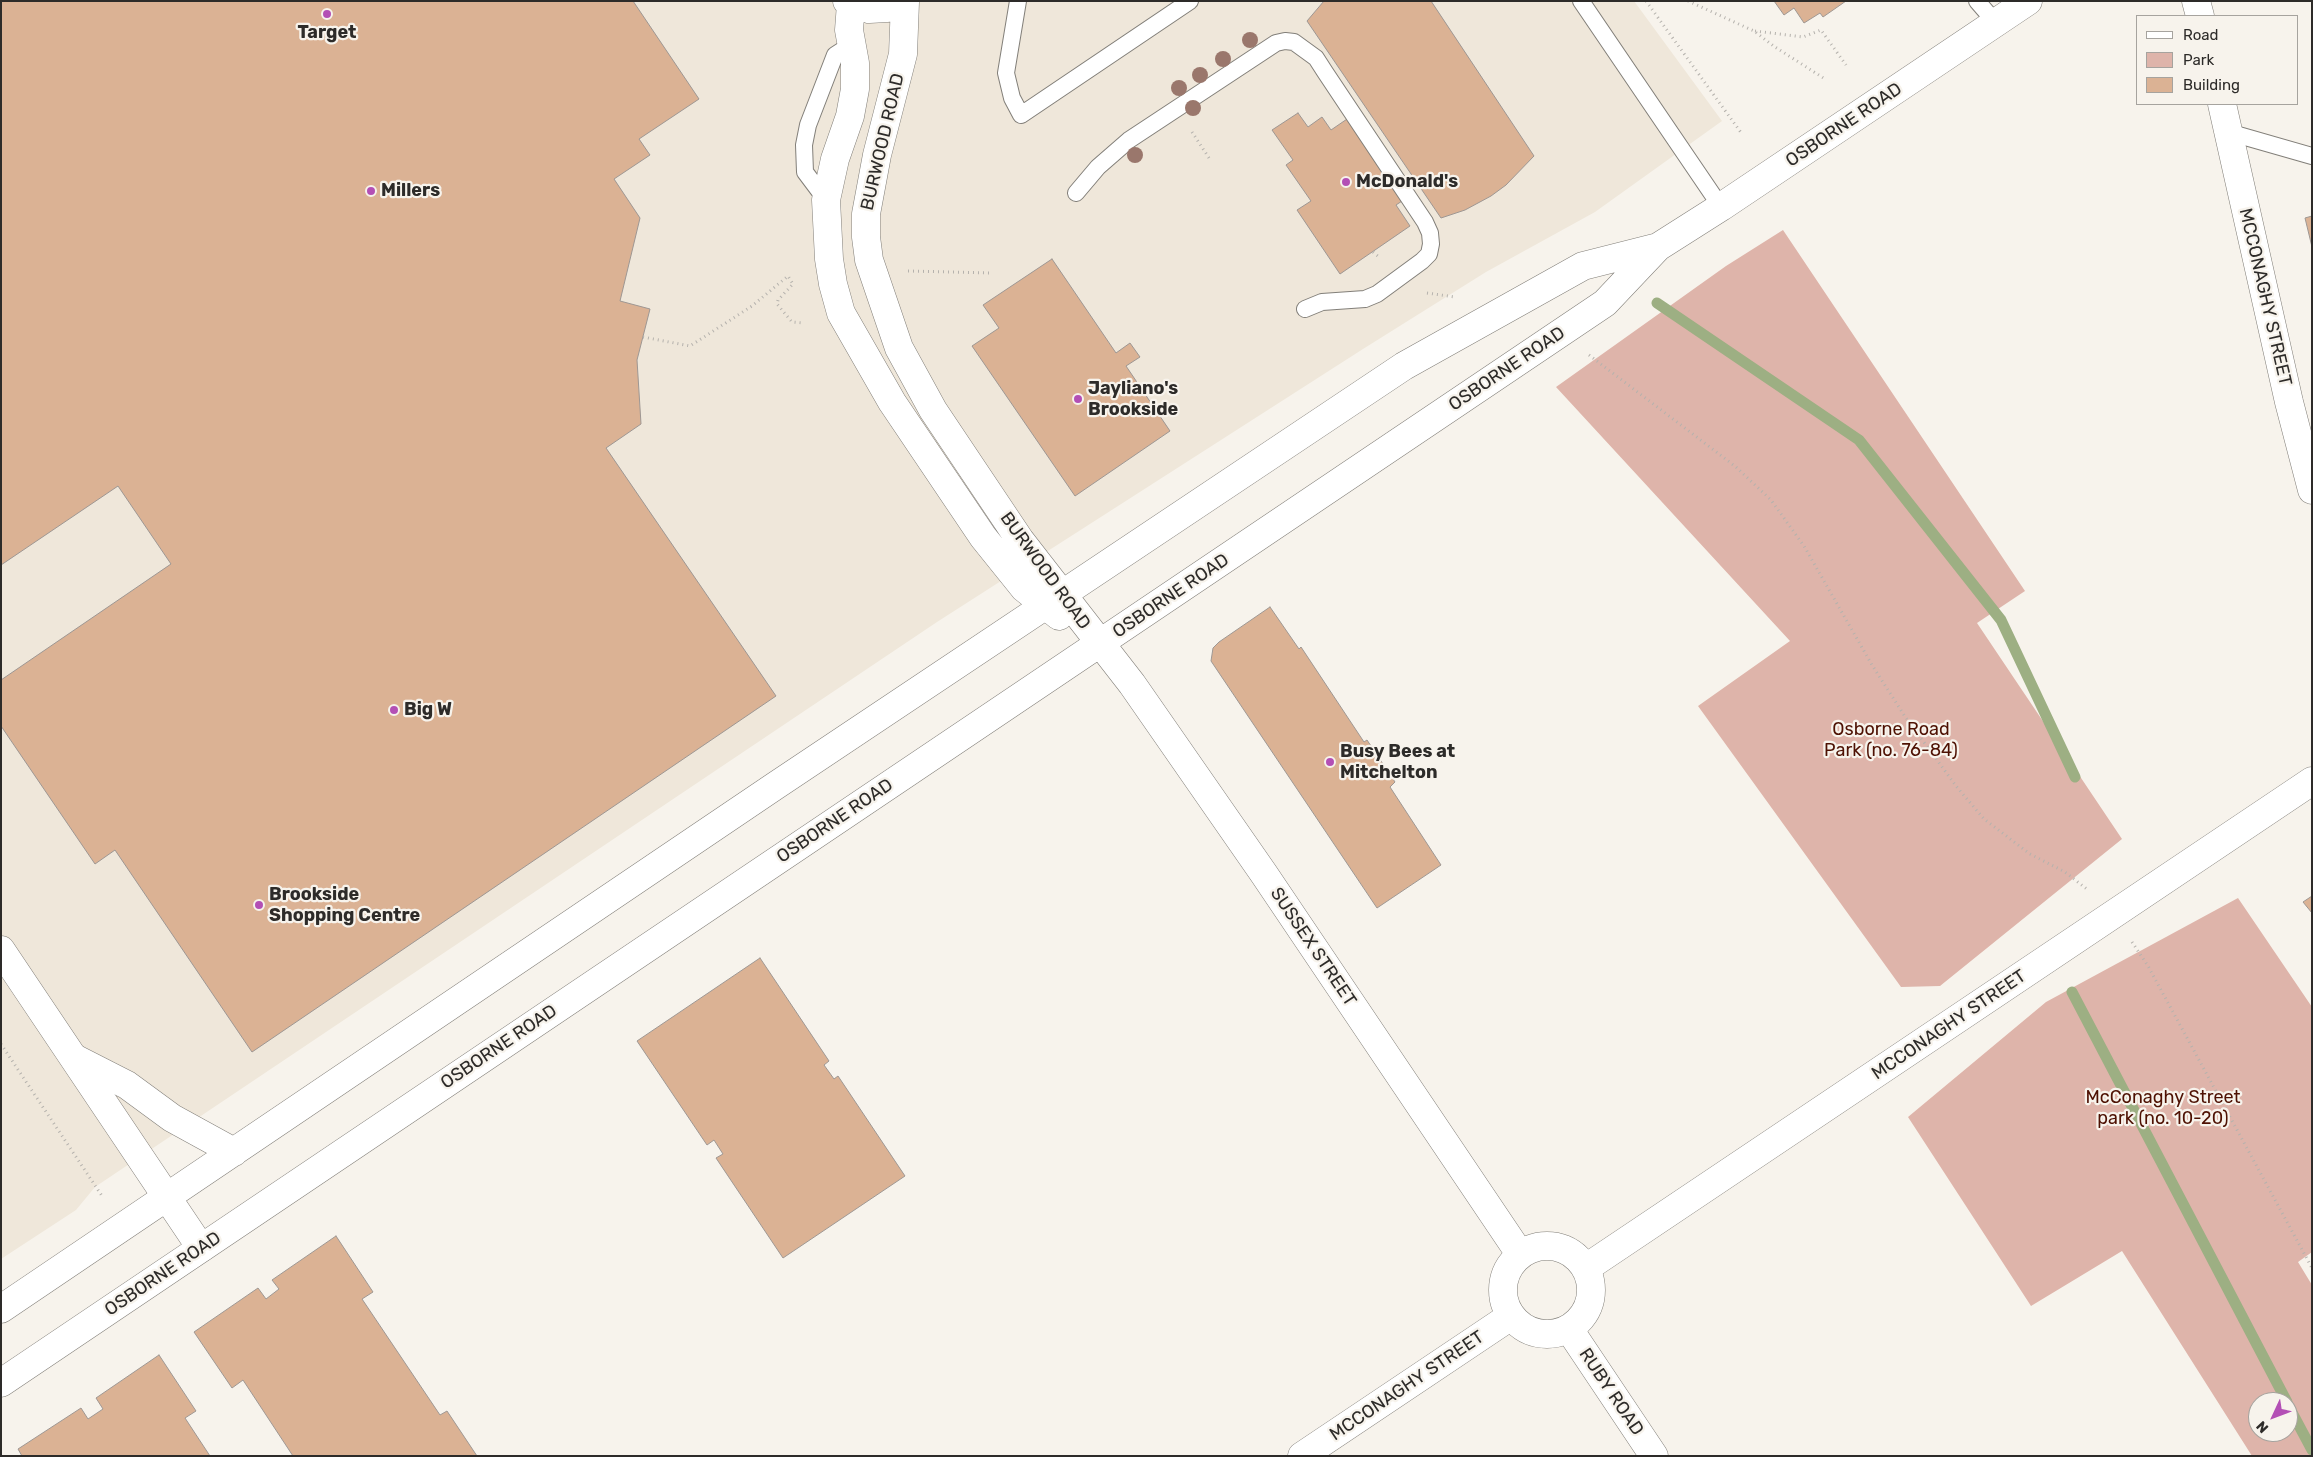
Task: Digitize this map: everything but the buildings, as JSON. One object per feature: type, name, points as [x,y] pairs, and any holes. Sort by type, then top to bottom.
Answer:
[{"type":"street","points":[[849,3],[869,9],[887,8],[905,1]]},
{"type":"street","name":"BURWOOD ROAD","points":[[905,1],[903,54],[869,190],[866,237],[869,260],[898,348],[913,378],[1020,540],[1053,600],[1099,645]]},
{"type":"street","name":"OSBORNE ROAD","points":[[1,1383],[1605,303],[1658,246],[1720,207],[2028,1]]},
{"type":"street","points":[[2196,1],[2200,15]]},
{"type":"street","name":"BURWOOD ROAD","points":[[849,3],[849,30],[855,63],[855,89],[843,140],[835,159],[826,200],[830,267],[841,313],[892,402],[983,537],[1024,588],[1053,600]]},
{"type":"street","name":"MCCONAGHY STREET","points":[[2222,105],[2289,402],[2312,490]]},
{"type":"street","name":"OSBORNE ROAD","points":[[1,1309],[1053,600],[1404,366],[1583,266],[1658,246]]},
{"type":"street","name":"SUSSEX STREET","points":[[1099,645],[1132,684],[1264,874],[1520,1254]]},
{"type":"street","name":"MCCONAGHY STREET","points":[[1586,1268],[2312,782]]},
{"type":"street","points":[[1,950],[76,1059],[201,1248]]},
{"type":"street","points":[[76,1059],[127,1085],[172,1118],[234,1152]]},
{"type":"street","points":[[1540,1246],[1556,1246],[1571,1252],[1586,1268],[1591,1297],[1583,1316],[1569,1329],[1557,1333],[1544,1334],[1533,1332],[1522,1327],[1511,1316],[1503,1297],[1502,1284],[1505,1273],[1520,1254],[1540,1246]]},
{"type":"street","name":"MCCONAGHY STREET","points":[[1302,1456],[1511,1316]]},
{"type":"street","name":"RUBY ROAD","points":[[1569,1329],[1654,1456]]},
{"type":"lane","points":[[1018,1],[1006,73],[1012,98],[1021,115],[1190,1]]},
{"type":"lane","points":[[1580,1],[1720,207]]},
{"type":"lane","points":[[1977,1],[1996,23]]},
{"type":"lane","points":[[1076,193],[1098,167],[1129,140],[1276,43],[1294,42],[1316,58],[1426,222],[1431,244],[1429,254],[1422,261],[1377,294],[1365,299],[1322,302],[1305,309]]},
{"type":"lane","points":[[826,200],[805,172],[804,144],[808,125],[835,55],[852,44]]},
{"type":"lane","points":[[2228,132],[2312,156]]},
{"type":"path","points":[[1646,1],[1742,134]]},
{"type":"path","points":[[1688,1],[1754,31],[1825,79]]},
{"type":"path","points":[[1754,31],[1804,37],[1821,30],[1846,65]]},
{"type":"path","points":[[906,271],[992,273]]},
{"type":"path","points":[[643,337],[690,346],[752,306],[788,276],[792,284],[777,304],[792,322],[804,323]]},
{"type":"path","points":[[1587,353],[1736,467],[1771,500],[1804,546],[1872,665],[1904,715],[1956,786],[1990,824],[2030,854],[2065,872],[2089,891]]},
{"type":"path","points":[[2130,939],[2148,966],[2312,1268]]},
{"type":"path","points":[[1,1044],[102,1196]]},
{"type":"shaded area","name":"Brookside Shopping Centre","points":[[1,1],[1634,1],[1722,121],[1595,212],[1486,272],[937,622],[95,1187],[76,1210],[1,1259]]},
{"type":"green space","name":"Osborne Road Park (no. 76-84)","points":[[1783,230],[2025,591],[1977,623],[2122,839],[1940,986],[1901,987],[1698,706],[1790,641],[1556,387],[1726,266]]},
{"type":"green space","name":"McConaghy Street park (no. 10-20)","points":[[2238,898],[2312,1007],[2312,1252],[2298,1262],[2312,1285],[2312,1456],[2252,1456],[2122,1251],[2031,1306],[1908,1117],[2046,1002]]},
{"type":"waterway","points":[[1657,303],[1859,440],[2001,620],[2075,777]]},
{"type":"waterway","points":[[2072,992],[2282,1392]]},
{"type":"waterway","points":[[2298,1424],[2312,1450]]},
{"type":"place","name":"Target","points":[[327,14]]},
{"type":"place","name":"McDonald's","points":[[1346,182]]},
{"type":"place","name":"Millers","points":[[371,191]]},
{"type":"place","name":"Jayliano's Brookside","points":[[1078,399]]},
{"type":"place","name":"Big W","points":[[394,710]]},
{"type":"place","name":"Busy Bees at Mitchelton","points":[[1330,762]]},
{"type":"place","name":"Brookside Shopping Centre","points":[[259,905]]}]
